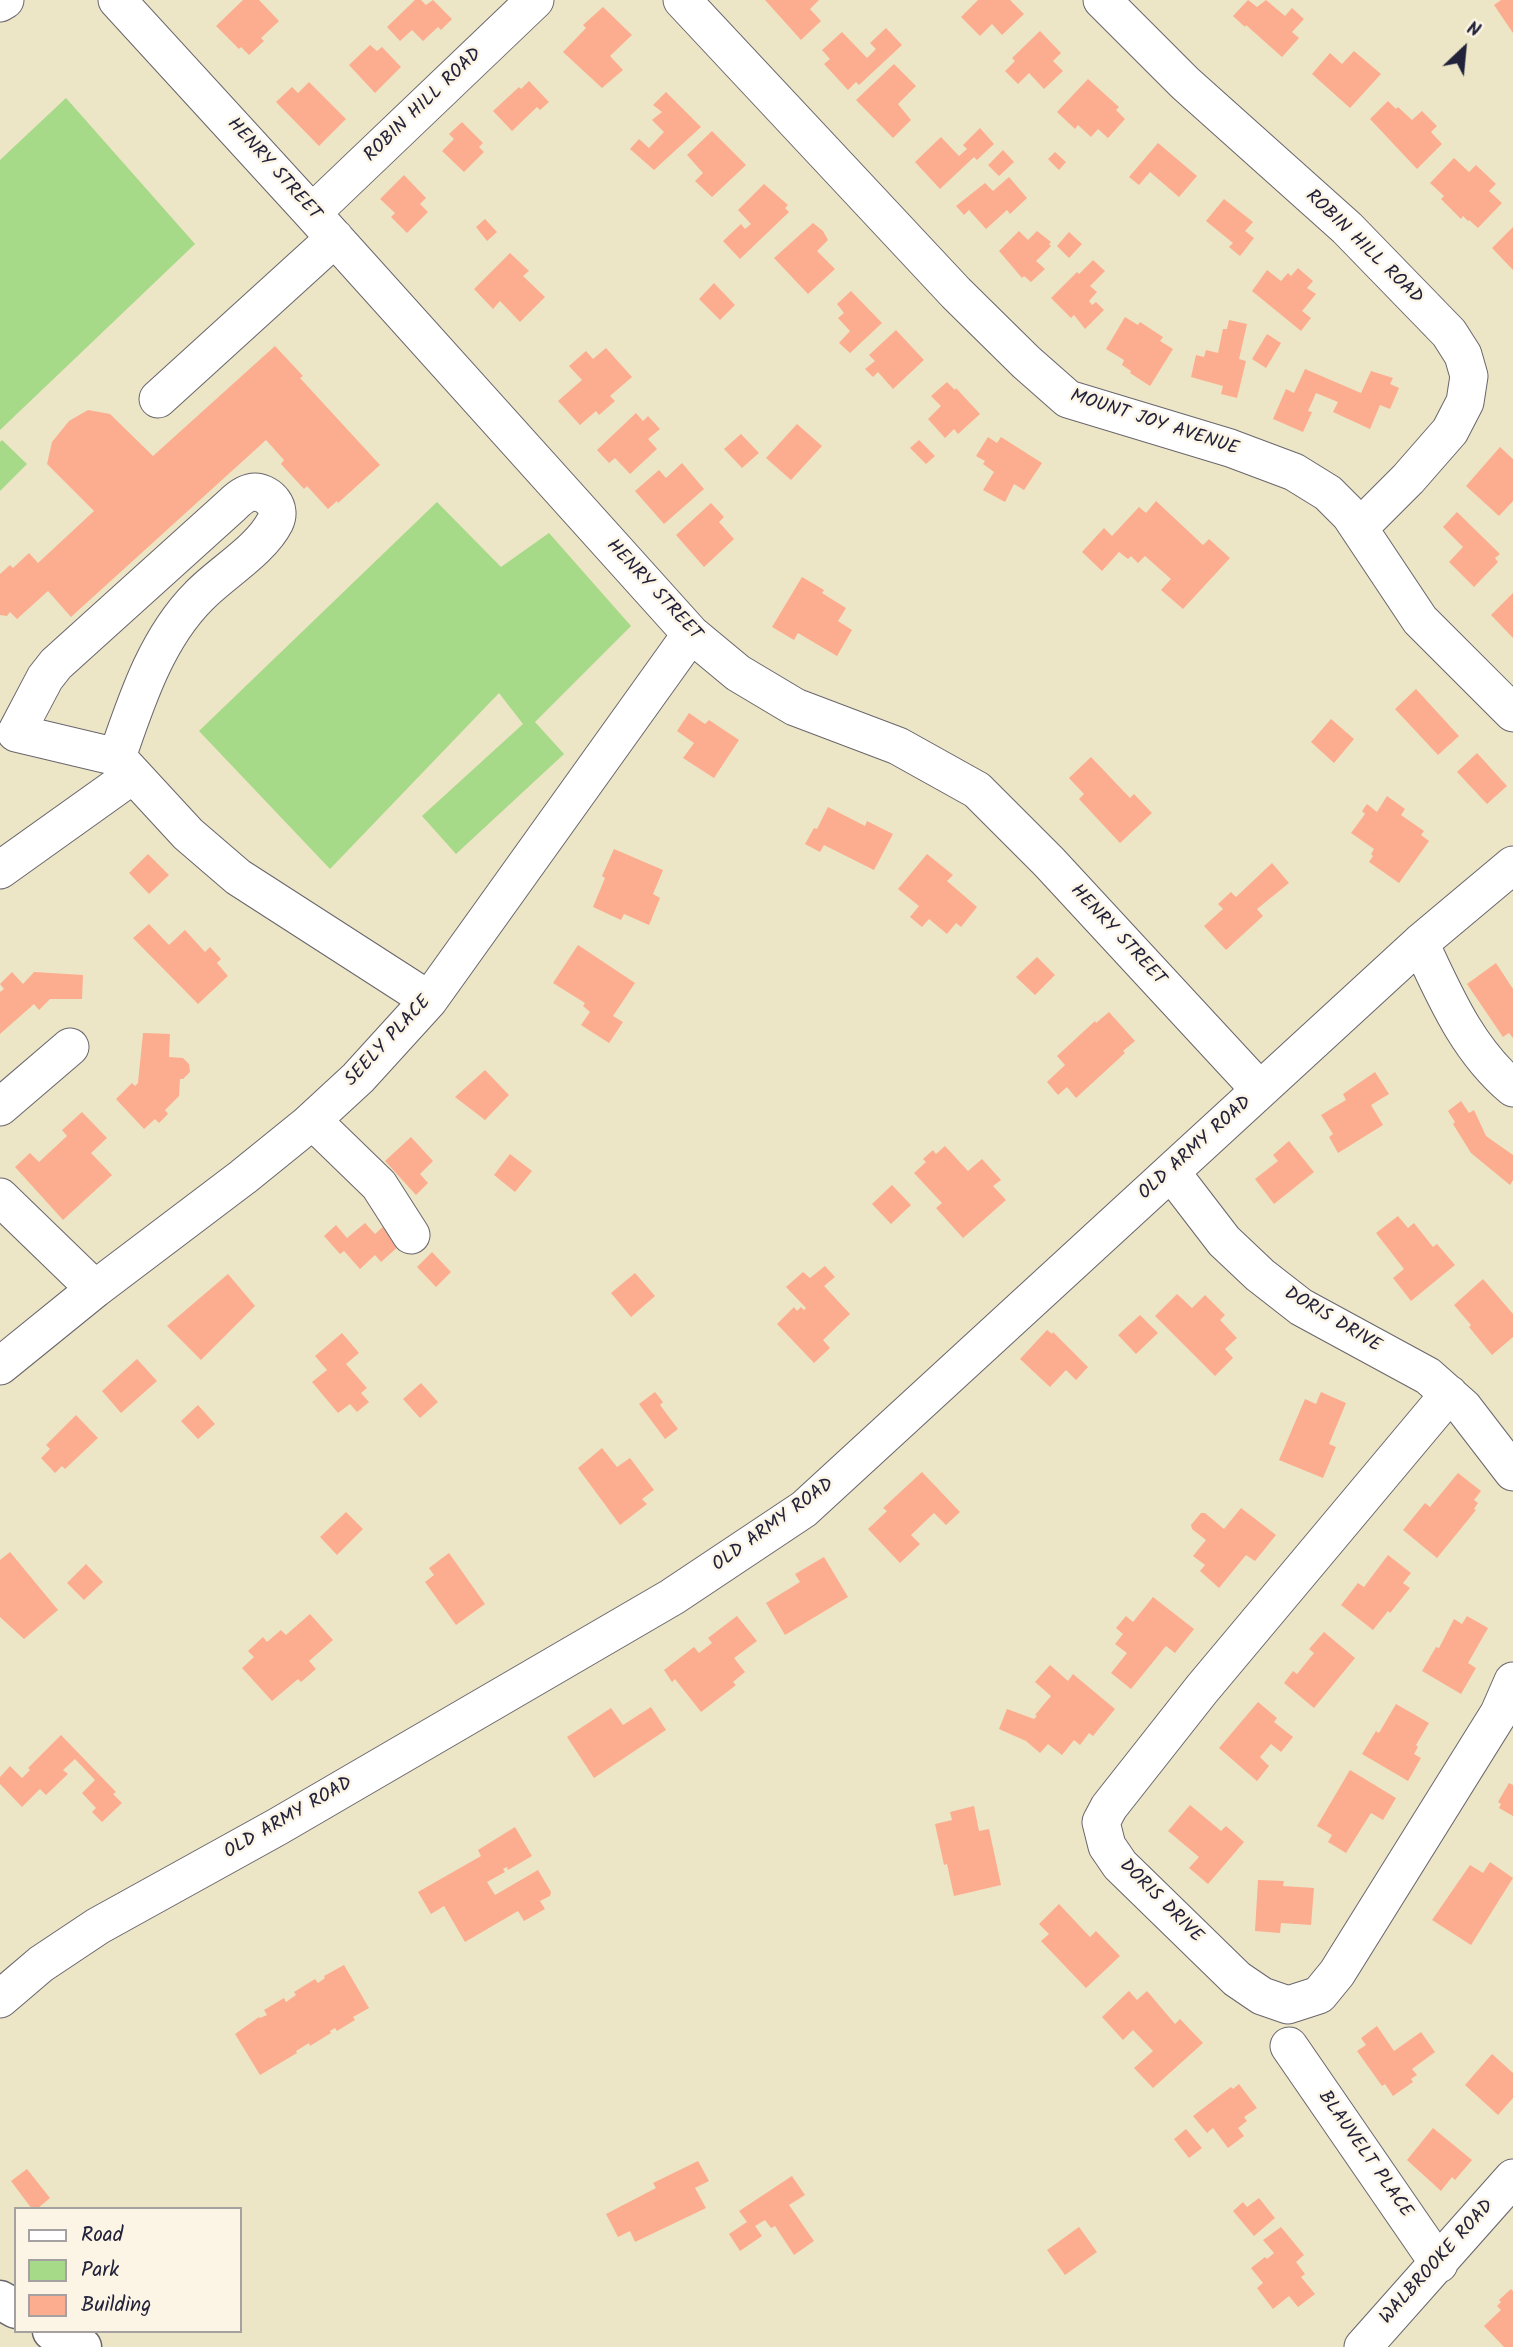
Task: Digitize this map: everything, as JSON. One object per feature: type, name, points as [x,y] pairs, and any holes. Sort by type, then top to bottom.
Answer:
[{"type":"main road","points":[[56,2333],[82,2347]]},
{"type":"street","points":[[0,3],[5,0]]},
{"type":"street","name":"HENRY STREET","points":[[117,0],[691,634],[737,673],[796,707],[898,746],[977,790],[1049,862],[1260,1090]]},
{"type":"street","name":"ROBIN HILL ROAD","points":[[158,399],[535,0]]},
{"type":"street","name":"MOUNT JOY AVENUE","points":[[682,0],[956,293],[1068,399],[1230,449],[1294,472],[1328,493],[1350,514],[1420,620],[1513,713]]},
{"type":"street","name":"ROBIN HILL ROAD","points":[[1102,0],[1185,83],[1347,229],[1448,332],[1462,355],[1469,376],[1465,402],[1450,431],[1408,479],[1359,528]]},
{"type":"street","points":[[0,870],[125,766],[137,699],[181,617],[198,597],[268,533],[276,520],[278,511],[274,502],[264,495],[254,492],[244,495],[56,664],[45,678],[8,744],[125,766],[188,834],[238,877],[429,1000]]},
{"type":"street","points":[[135,592],[153,607],[162,621],[168,639]]},
{"type":"street","name":"SEELY PLACE","points":[[0,1366],[313,1121],[358,1078],[429,1000],[691,634]]},
{"type":"street","name":"OLD ARMY ROAD","points":[[0,1999],[41,1964],[98,1926],[277,1827],[672,1597],[804,1509],[1420,943],[1513,865]]},
{"type":"street","points":[[1420,943],[1467,1036],[1484,1060],[1513,1088]]},
{"type":"street","points":[[0,1107],[70,1047]]},
{"type":"street","points":[[313,1121],[379,1185],[411,1236]]},
{"type":"street","name":"DORIS DRIVE","points":[[1171,1172],[1224,1241],[1260,1275],[1301,1307],[1428,1376],[1463,1407],[1513,1472]]},
{"type":"street","points":[[0,1197],[95,1289]]},
{"type":"street","name":"DORIS DRIVE","points":[[1449,1394],[1202,1689],[1109,1807],[1101,1822],[1107,1846],[1120,1865],[1237,1979],[1262,1996],[1288,2005],[1320,1996],[1455,1785],[1499,1713],[1513,1681]]},
{"type":"street","name":"BLAUVELT PLACE","points":[[1289,2046],[1439,2263]]},
{"type":"street","name":"WALBROOKE ROAD","points":[[1363,2347],[1513,2178]]},
{"type":"green space","points":[[66,98],[195,244],[0,430],[0,160]]},
{"type":"green space","points":[[2,440],[27,464],[0,491],[0,442]]},
{"type":"green space","points":[[437,502],[501,567],[549,533],[631,626],[535,722],[564,754],[456,854],[422,816],[523,724],[499,693],[330,869],[199,731]]},
{"type":"building","points":[[243,0],[259,0],[279,21],[261,38],[264,41],[249,55],[216,26]]},
{"type":"building","points":[[415,0],[421,0],[426,5],[433,0],[452,19],[441,30],[438,27],[423,41],[412,30],[400,41],[387,27]]},
{"type":"building","points":[[765,0],[819,0],[810,9],[821,21],[801,40]]},
{"type":"building","points":[[978,0],[1010,0],[1024,14],[1002,35],[992,24],[980,36],[961,17]]},
{"type":"building","points":[[1248,0],[1257,7],[1266,0],[1285,16],[1292,8],[1304,19],[1292,32],[1299,38],[1282,57],[1233,16]]},
{"type":"building","points":[[1501,0],[1513,0],[1513,33],[1494,5]]},
{"type":"building","points":[[603,7],[632,35],[610,56],[623,70],[602,88],[563,52],[586,28],[583,25]]},
{"type":"building","points":[[886,28],[902,45],[859,85],[856,82],[848,90],[824,64],[830,59],[822,50],[842,32],[867,58],[876,49],[870,43]]},
{"type":"building","points":[[1040,31],[1061,53],[1053,61],[1063,71],[1044,89],[1029,73],[1018,84],[1005,71],[1015,61],[1012,58]]},
{"type":"building","points":[[370,45],[377,51],[382,47],[401,67],[375,93],[349,65]]},
{"type":"building","points":[[1354,51],[1381,74],[1350,108],[1312,74],[1330,53],[1342,64]]},
{"type":"building","points":[[894,64],[916,86],[898,104],[911,120],[893,138],[856,100]]},
{"type":"building","points":[[1088,79],[1119,107],[1116,110],[1125,119],[1108,138],[1098,129],[1091,137],[1078,125],[1075,129],[1057,112]]},
{"type":"building","points":[[529,81],[549,102],[540,110],[537,107],[512,131],[493,111]]},
{"type":"building","points":[[309,82],[346,119],[319,146],[276,102],[292,87],[298,93]]},
{"type":"building","points":[[666,92],[701,127],[654,170],[630,149],[639,139],[649,148],[664,132],[652,120],[662,112],[653,105]]},
{"type":"building","points":[[1388,101],[1412,120],[1422,111],[1437,126],[1431,132],[1442,144],[1417,169],[1370,119]]},
{"type":"building","points":[[462,122],[483,143],[479,147],[484,152],[464,172],[442,151],[454,139],[449,134]]},
{"type":"building","points":[[980,128],[994,144],[977,160],[974,157],[940,189],[915,162],[941,137],[959,156],[967,149],[963,145]]},
{"type":"building","points":[[712,131],[746,165],[712,197],[695,181],[703,173],[687,155]]},
{"type":"building","points":[[1158,143],[1197,176],[1179,197],[1150,172],[1139,185],[1129,177]]},
{"type":"building","points":[[1003,150],[1014,162],[999,176],[988,165]]},
{"type":"building","points":[[1055,152],[1066,162],[1059,170],[1048,159]]},
{"type":"building","points":[[1454,158],[1469,172],[1476,165],[1496,184],[1489,191],[1502,203],[1478,228],[1463,216],[1461,219],[1441,199],[1444,196],[1430,183]]},
{"type":"building","points":[[404,175],[426,198],[420,204],[428,212],[407,233],[391,217],[395,213],[380,199]]},
{"type":"building","points":[[1009,177],[1027,198],[1010,214],[1007,210],[986,229],[969,210],[964,215],[956,206],[985,183],[993,191]]},
{"type":"building","points":[[764,184],[788,205],[785,208],[789,212],[740,259],[723,241],[741,224],[745,229],[751,224],[738,210]]},
{"type":"building","points":[[1224,199],[1253,222],[1245,231],[1254,238],[1240,256],[1229,247],[1233,243],[1206,221]]},
{"type":"building","points":[[485,219],[497,232],[487,241],[476,227]]},
{"type":"building","points":[[813,223],[823,231],[828,240],[817,251],[835,269],[808,294],[774,258]]},
{"type":"building","points":[[1513,227],[1513,270],[1492,248]]},
{"type":"building","points":[[1019,231],[1028,240],[1037,231],[1051,242],[1051,246],[1036,261],[1045,269],[1031,282],[1024,276],[1022,278],[999,251]]},
{"type":"building","points":[[1069,232],[1082,244],[1069,258],[1057,246]]},
{"type":"building","points":[[510,253],[529,271],[523,276],[545,297],[520,322],[500,301],[493,309],[474,289]]},
{"type":"building","points":[[1093,260],[1105,271],[1090,286],[1097,292],[1089,301],[1092,305],[1096,302],[1104,310],[1085,329],[1074,315],[1071,318],[1051,298]]},
{"type":"building","points":[[1298,268],[1313,281],[1307,288],[1316,294],[1302,311],[1311,318],[1301,331],[1252,291],[1267,270],[1281,281],[1288,273],[1291,276]]},
{"type":"building","points":[[714,283],[735,305],[720,320],[699,299]]},
{"type":"building","points":[[851,291],[882,323],[850,353],[839,343],[850,331],[838,318],[844,313],[837,304]]},
{"type":"building","points":[[1125,317],[1138,325],[1140,322],[1163,337],[1160,341],[1173,349],[1150,386],[1122,365],[1124,360],[1106,349]]},
{"type":"building","points":[[1229,320],[1247,324],[1239,359],[1246,361],[1237,398],[1221,394],[1223,386],[1191,377],[1196,355],[1204,357],[1206,350],[1218,353],[1223,329],[1227,329]]},
{"type":"building","points":[[896,330],[924,360],[893,389],[878,372],[873,377],[865,369],[875,361],[869,355]]},
{"type":"building","points":[[1267,334],[1281,343],[1266,368],[1252,359]]},
{"type":"building","points":[[275,346],[303,376],[300,378],[380,465],[328,509],[307,486],[304,489],[281,464],[284,460],[266,440],[71,617],[48,591],[17,619],[10,612],[7,616],[0,615],[0,574],[10,565],[13,568],[29,553],[38,563],[94,511],[47,464],[52,442],[69,421],[88,410],[110,414],[153,456]]},
{"type":"building","points":[[606,348],[632,377],[610,396],[615,401],[599,415],[596,411],[580,425],[558,401],[582,380],[569,366],[586,351],[593,359]]},
{"type":"building","points":[[1305,369],[1361,393],[1371,371],[1393,378],[1390,384],[1399,388],[1390,409],[1380,405],[1370,429],[1333,412],[1338,402],[1316,393],[1308,411],[1312,412],[1303,432],[1273,419],[1286,389],[1294,393]]},
{"type":"building","points":[[947,382],[980,414],[958,434],[954,429],[945,438],[928,419],[941,406],[931,396]]},
{"type":"building","points":[[636,413],[643,421],[648,416],[660,429],[648,439],[657,449],[630,474],[615,458],[609,463],[597,450]]},
{"type":"building","points":[[797,424],[822,446],[791,480],[766,458]]},
{"type":"building","points":[[741,434],[759,453],[742,468],[724,449]]},
{"type":"building","points":[[988,437],[997,443],[1001,437],[1042,463],[1024,490],[1014,484],[1005,502],[983,490],[994,472],[983,464],[985,461],[976,456]]},
{"type":"building","points":[[919,440],[935,456],[926,464],[910,448]]},
{"type":"building","points":[[1500,447],[1513,459],[1513,501],[1499,516],[1466,486]]},
{"type":"building","points":[[682,463],[704,489],[664,524],[635,491],[659,470],[666,478]]},
{"type":"building","points":[[1156,501],[1203,545],[1209,539],[1230,558],[1183,609],[1161,590],[1171,579],[1145,556],[1138,563],[1131,556],[1128,559],[1119,552],[1102,571],[1082,552],[1104,528],[1112,536],[1139,507],[1146,513]]},
{"type":"building","points":[[711,503],[724,517],[719,522],[734,539],[704,567],[676,535]]},
{"type":"building","points":[[1457,512],[1500,554],[1495,558],[1498,562],[1474,587],[1449,562],[1463,547],[1443,527]]},
{"type":"building","points":[[802,577],[846,608],[838,621],[852,630],[837,656],[798,633],[794,640],[772,627]]},
{"type":"building","points":[[1513,593],[1513,638],[1491,615]]},
{"type":"building","points":[[1416,689],[1459,736],[1438,755],[1395,709]]},
{"type":"building","points":[[689,713],[705,724],[709,720],[739,740],[714,778],[683,758],[694,743],[677,731]]},
{"type":"building","points":[[1331,719],[1354,739],[1334,763],[1311,742]]},
{"type":"building","points":[[1477,753],[1507,786],[1487,804],[1457,772]]},
{"type":"building","points":[[1091,757],[1130,798],[1134,794],[1152,813],[1120,843],[1079,799],[1084,794],[1069,778]]},
{"type":"building","points":[[1387,796],[1405,809],[1401,815],[1424,831],[1421,835],[1429,841],[1399,883],[1369,862],[1374,849],[1351,833],[1365,814],[1362,811],[1367,804],[1377,812]]},
{"type":"building","points":[[828,807],[865,826],[867,821],[893,834],[874,870],[824,845],[820,852],[805,844],[814,828],[817,829]]},
{"type":"building","points":[[614,849],[663,870],[653,894],[660,898],[649,925],[624,914],[621,920],[593,907]]},
{"type":"building","points":[[148,854],[169,875],[149,894],[129,873]]},
{"type":"building","points":[[927,854],[953,875],[947,881],[977,907],[961,927],[956,923],[947,934],[929,919],[922,927],[910,917],[919,906],[898,889]]},
{"type":"building","points":[[1272,863],[1289,883],[1257,909],[1263,916],[1226,950],[1204,926],[1223,909],[1218,904],[1231,892],[1236,897]]},
{"type":"building","points":[[149,924],[169,945],[185,930],[205,952],[210,947],[221,959],[217,963],[228,976],[198,1004],[133,938]]},
{"type":"building","points":[[578,945],[635,983],[613,1016],[623,1022],[609,1043],[581,1025],[590,1012],[583,1006],[585,1003],[553,983]]},
{"type":"building","points":[[1037,957],[1055,975],[1035,995],[1016,977]]},
{"type":"building","points":[[1496,963],[1513,989],[1513,1038],[1509,1033],[1503,1037],[1467,984]]},
{"type":"building","points":[[12,972],[23,984],[34,972],[83,975],[82,999],[50,999],[39,1010],[34,1004],[0,1034],[0,992],[4,989],[0,984]]},
{"type":"building","points":[[1109,1012],[1135,1041],[1076,1098],[1067,1087],[1058,1095],[1047,1082],[1065,1065],[1057,1056],[1095,1021],[1096,1023]]},
{"type":"building","points":[[143,1033],[170,1034],[169,1057],[183,1058],[189,1064],[190,1072],[180,1079],[179,1096],[165,1110],[168,1114],[159,1123],[155,1119],[144,1129],[116,1099],[132,1083],[135,1086],[138,1083]]},
{"type":"building","points":[[485,1070],[509,1095],[485,1120],[455,1097]]},
{"type":"building","points":[[1375,1072],[1389,1094],[1371,1105],[1383,1125],[1338,1153],[1329,1137],[1333,1134],[1321,1115],[1346,1100],[1343,1094]]},
{"type":"building","points":[[1461,1101],[1469,1113],[1474,1110],[1486,1136],[1513,1155],[1513,1180],[1510,1185],[1471,1153],[1453,1124],[1455,1122],[1448,1111]]},
{"type":"building","points":[[82,1112],[107,1138],[91,1153],[112,1175],[63,1220],[15,1167],[30,1153],[39,1162],[67,1136],[62,1130]]},
{"type":"building","points":[[411,1137],[433,1161],[420,1174],[428,1183],[416,1195],[385,1161]]},
{"type":"building","points":[[1289,1141],[1314,1172],[1274,1204],[1255,1179],[1278,1161],[1273,1155]]},
{"type":"building","points":[[945,1146],[968,1171],[982,1159],[1001,1180],[993,1186],[1006,1200],[963,1238],[936,1208],[942,1203],[914,1173],[926,1162],[923,1159],[933,1150],[936,1154]]},
{"type":"building","points":[[510,1154],[532,1171],[515,1192],[494,1175]]},
{"type":"building","points":[[892,1185],[911,1205],[891,1224],[872,1204]]},
{"type":"building","points":[[1398,1216],[1408,1228],[1414,1223],[1433,1247],[1437,1244],[1455,1265],[1411,1301],[1393,1278],[1404,1269],[1376,1233]]},
{"type":"building","points":[[365,1223],[375,1234],[385,1225],[401,1244],[381,1262],[375,1255],[360,1269],[344,1251],[340,1254],[324,1236],[336,1225],[347,1238]]},
{"type":"building","points":[[432,1252],[451,1272],[436,1287],[417,1267]]},
{"type":"building","points":[[825,1266],[835,1277],[824,1286],[850,1314],[823,1340],[830,1348],[814,1363],[777,1324],[794,1307],[797,1311],[801,1307],[804,1310],[806,1308],[786,1287],[803,1272],[810,1278]]},
{"type":"building","points":[[635,1273],[655,1296],[631,1317],[611,1293]]},
{"type":"building","points":[[228,1274],[255,1306],[201,1360],[167,1326]]},
{"type":"building","points":[[1483,1279],[1513,1314],[1513,1337],[1492,1355],[1454,1305]]},
{"type":"building","points":[[1177,1294],[1192,1308],[1205,1295],[1225,1315],[1220,1320],[1237,1338],[1225,1349],[1233,1358],[1215,1376],[1155,1316]]},
{"type":"building","points":[[1140,1315],[1158,1333],[1136,1354],[1118,1335]]},
{"type":"building","points":[[1047,1330],[1052,1334],[1053,1332],[1088,1367],[1076,1380],[1066,1370],[1050,1387],[1020,1359]]},
{"type":"building","points":[[342,1333],[359,1353],[346,1364],[367,1388],[361,1393],[369,1402],[357,1412],[350,1404],[338,1413],[312,1382],[327,1370],[315,1356]]},
{"type":"building","points":[[137,1359],[157,1381],[121,1413],[102,1391]]},
{"type":"building","points":[[421,1383],[438,1402],[420,1418],[403,1399]]},
{"type":"building","points":[[655,1392],[663,1402],[660,1405],[678,1429],[665,1439],[639,1404]]},
{"type":"building","points":[[1321,1392],[1346,1403],[1329,1444],[1336,1447],[1323,1478],[1279,1460],[1305,1399],[1316,1404]]},
{"type":"building","points":[[198,1405],[215,1424],[198,1439],[181,1421]]},
{"type":"building","points":[[76,1415],[98,1438],[65,1469],[62,1466],[55,1473],[41,1458],[50,1449],[46,1445]]},
{"type":"building","points":[[602,1448],[617,1467],[630,1458],[654,1490],[642,1499],[647,1504],[620,1525],[578,1468]]},
{"type":"building","points":[[922,1472],[960,1512],[946,1525],[934,1513],[911,1535],[920,1544],[900,1563],[868,1529],[887,1511],[883,1508]]},
{"type":"building","points":[[1458,1473],[1481,1491],[1474,1500],[1478,1503],[1474,1509],[1476,1510],[1437,1558],[1403,1530],[1425,1503],[1430,1507]]},
{"type":"building","points":[[1241,1508],[1276,1535],[1255,1561],[1246,1555],[1219,1588],[1200,1571],[1205,1565],[1193,1556],[1206,1540],[1192,1529],[1191,1525],[1201,1513],[1205,1513],[1224,1529]]},
{"type":"building","points":[[346,1512],[363,1529],[337,1555],[320,1537]]},
{"type":"building","points":[[10,1552],[58,1610],[24,1639],[0,1617],[0,1560]]},
{"type":"building","points":[[449,1553],[485,1604],[456,1625],[425,1582],[434,1575],[429,1568]]},
{"type":"building","points":[[1388,1555],[1411,1573],[1403,1583],[1410,1588],[1373,1630],[1341,1605],[1358,1583],[1364,1587]]},
{"type":"building","points":[[824,1557],[848,1597],[785,1635],[766,1603],[800,1582],[795,1574]]},
{"type":"building","points":[[86,1564],[103,1582],[84,1600],[67,1583]]},
{"type":"building","points":[[1153,1597],[1194,1629],[1175,1653],[1166,1646],[1131,1689],[1111,1673],[1127,1653],[1115,1644],[1123,1634],[1116,1628],[1126,1616],[1133,1622]]},
{"type":"building","points":[[310,1614],[333,1640],[309,1661],[316,1669],[301,1682],[298,1679],[272,1701],[242,1668],[254,1657],[248,1651],[263,1637],[267,1642],[281,1630],[286,1635]]},
{"type":"building","points":[[737,1616],[757,1641],[734,1658],[745,1672],[733,1682],[736,1685],[701,1712],[675,1679],[672,1682],[664,1670],[694,1647],[699,1653],[712,1643],[708,1638]]},
{"type":"building","points":[[1467,1616],[1488,1628],[1468,1663],[1476,1668],[1461,1694],[1422,1671],[1436,1647],[1439,1648],[1454,1619],[1462,1624]]},
{"type":"building","points":[[1324,1632],[1355,1658],[1314,1708],[1284,1683],[1293,1671],[1297,1674],[1314,1653],[1309,1649]]},
{"type":"building","points":[[1050,1665],[1068,1681],[1073,1674],[1115,1709],[1093,1736],[1089,1733],[1080,1745],[1074,1740],[1062,1755],[1048,1744],[1040,1753],[1026,1741],[999,1729],[1007,1709],[1034,1719],[1037,1716],[1035,1715],[1051,1696],[1035,1682]]},
{"type":"building","points":[[1258,1702],[1277,1718],[1274,1722],[1293,1737],[1281,1752],[1271,1744],[1260,1757],[1269,1766],[1257,1781],[1219,1748]]},
{"type":"building","points":[[1396,1704],[1429,1723],[1416,1745],[1418,1747],[1414,1754],[1421,1758],[1408,1781],[1362,1754],[1376,1731],[1379,1733]]},
{"type":"building","points":[[651,1707],[666,1730],[594,1778],[567,1737],[611,1708],[623,1725]]},
{"type":"building","points":[[61,1735],[116,1792],[113,1794],[122,1803],[102,1822],[92,1812],[96,1808],[82,1793],[95,1780],[75,1759],[63,1770],[68,1774],[46,1795],[40,1789],[22,1807],[0,1784],[0,1777],[10,1766],[22,1778],[30,1770],[28,1768]]},
{"type":"building","points":[[1350,1770],[1396,1798],[1383,1820],[1371,1813],[1346,1853],[1328,1842],[1332,1835],[1317,1826]]},
{"type":"building","points":[[1509,1783],[1513,1785],[1513,1816],[1499,1808],[1501,1804],[1498,1802]]},
{"type":"building","points":[[1190,1805],[1221,1831],[1226,1826],[1244,1842],[1208,1884],[1189,1868],[1199,1857],[1168,1831]]},
{"type":"building","points":[[974,1806],[979,1831],[989,1829],[1001,1885],[954,1896],[935,1824],[952,1820],[950,1812]]},
{"type":"building","points":[[515,1827],[532,1856],[508,1870],[507,1867],[503,1869],[505,1872],[487,1882],[495,1895],[538,1870],[551,1892],[550,1896],[540,1901],[545,1909],[524,1921],[518,1911],[465,1942],[444,1906],[431,1914],[418,1892],[481,1856],[478,1850]]},
{"type":"building","points":[[1490,1862],[1513,1878],[1471,1945],[1432,1920],[1470,1865],[1483,1873]]},
{"type":"building","points":[[1258,1880],[1284,1881],[1283,1886],[1314,1888],[1311,1925],[1281,1923],[1280,1933],[1255,1931]]},
{"type":"building","points":[[1059,1904],[1090,1937],[1096,1931],[1120,1956],[1086,1988],[1041,1941],[1049,1934],[1039,1924]]},
{"type":"building","points":[[344,1965],[369,2008],[353,2017],[355,2020],[337,2031],[335,2028],[310,2046],[309,2043],[260,2075],[235,2034],[259,2017],[267,2015],[264,2010],[284,1998],[286,2002],[296,1995],[294,1992],[315,1979],[318,1983],[324,1976]]},
{"type":"building","points":[[1129,1991],[1137,2000],[1147,1991],[1175,2024],[1180,2019],[1203,2043],[1153,2088],[1134,2068],[1153,2051],[1133,2030],[1123,2040],[1102,2017]]},
{"type":"building","points":[[1377,2026],[1394,2051],[1421,2032],[1435,2052],[1412,2069],[1417,2075],[1411,2079],[1413,2082],[1393,2096],[1385,2084],[1382,2086],[1357,2051],[1366,2045],[1361,2038]]},
{"type":"building","points":[[1492,2054],[1513,2073],[1513,2098],[1498,2115],[1465,2085]]},
{"type":"building","points":[[1239,2084],[1257,2108],[1244,2117],[1247,2121],[1238,2128],[1244,2136],[1228,2148],[1213,2128],[1207,2133],[1193,2116],[1231,2087],[1233,2089]]},
{"type":"building","points":[[1433,2128],[1472,2160],[1455,2180],[1452,2177],[1441,2191],[1407,2160]]},
{"type":"building","points":[[1186,2129],[1202,2148],[1189,2158],[1174,2139]]},
{"type":"building","points":[[698,2161],[709,2181],[695,2188],[706,2208],[635,2242],[630,2231],[618,2237],[606,2214],[656,2188],[653,2183]]},
{"type":"building","points":[[27,2169],[50,2198],[39,2207],[30,2207],[11,2181]]},
{"type":"building","points":[[792,2176],[805,2195],[789,2205],[814,2241],[794,2255],[775,2226],[771,2228],[765,2220],[755,2226],[762,2236],[740,2251],[729,2234],[747,2222],[739,2211]]},
{"type":"building","points":[[1259,2198],[1275,2218],[1254,2236],[1233,2211],[1243,2202],[1247,2207]]},
{"type":"building","points":[[1079,2227],[1097,2252],[1065,2275],[1047,2250]]},
{"type":"building","points":[[1281,2227],[1304,2255],[1296,2262],[1305,2274],[1301,2277],[1315,2294],[1298,2307],[1289,2296],[1273,2309],[1257,2288],[1263,2283],[1251,2268],[1274,2253],[1263,2240]]},
{"type":"building","points":[[1511,2289],[1513,2347],[1504,2347],[1484,2326],[1501,2310],[1497,2306],[1501,2302],[1499,2300]]}]
